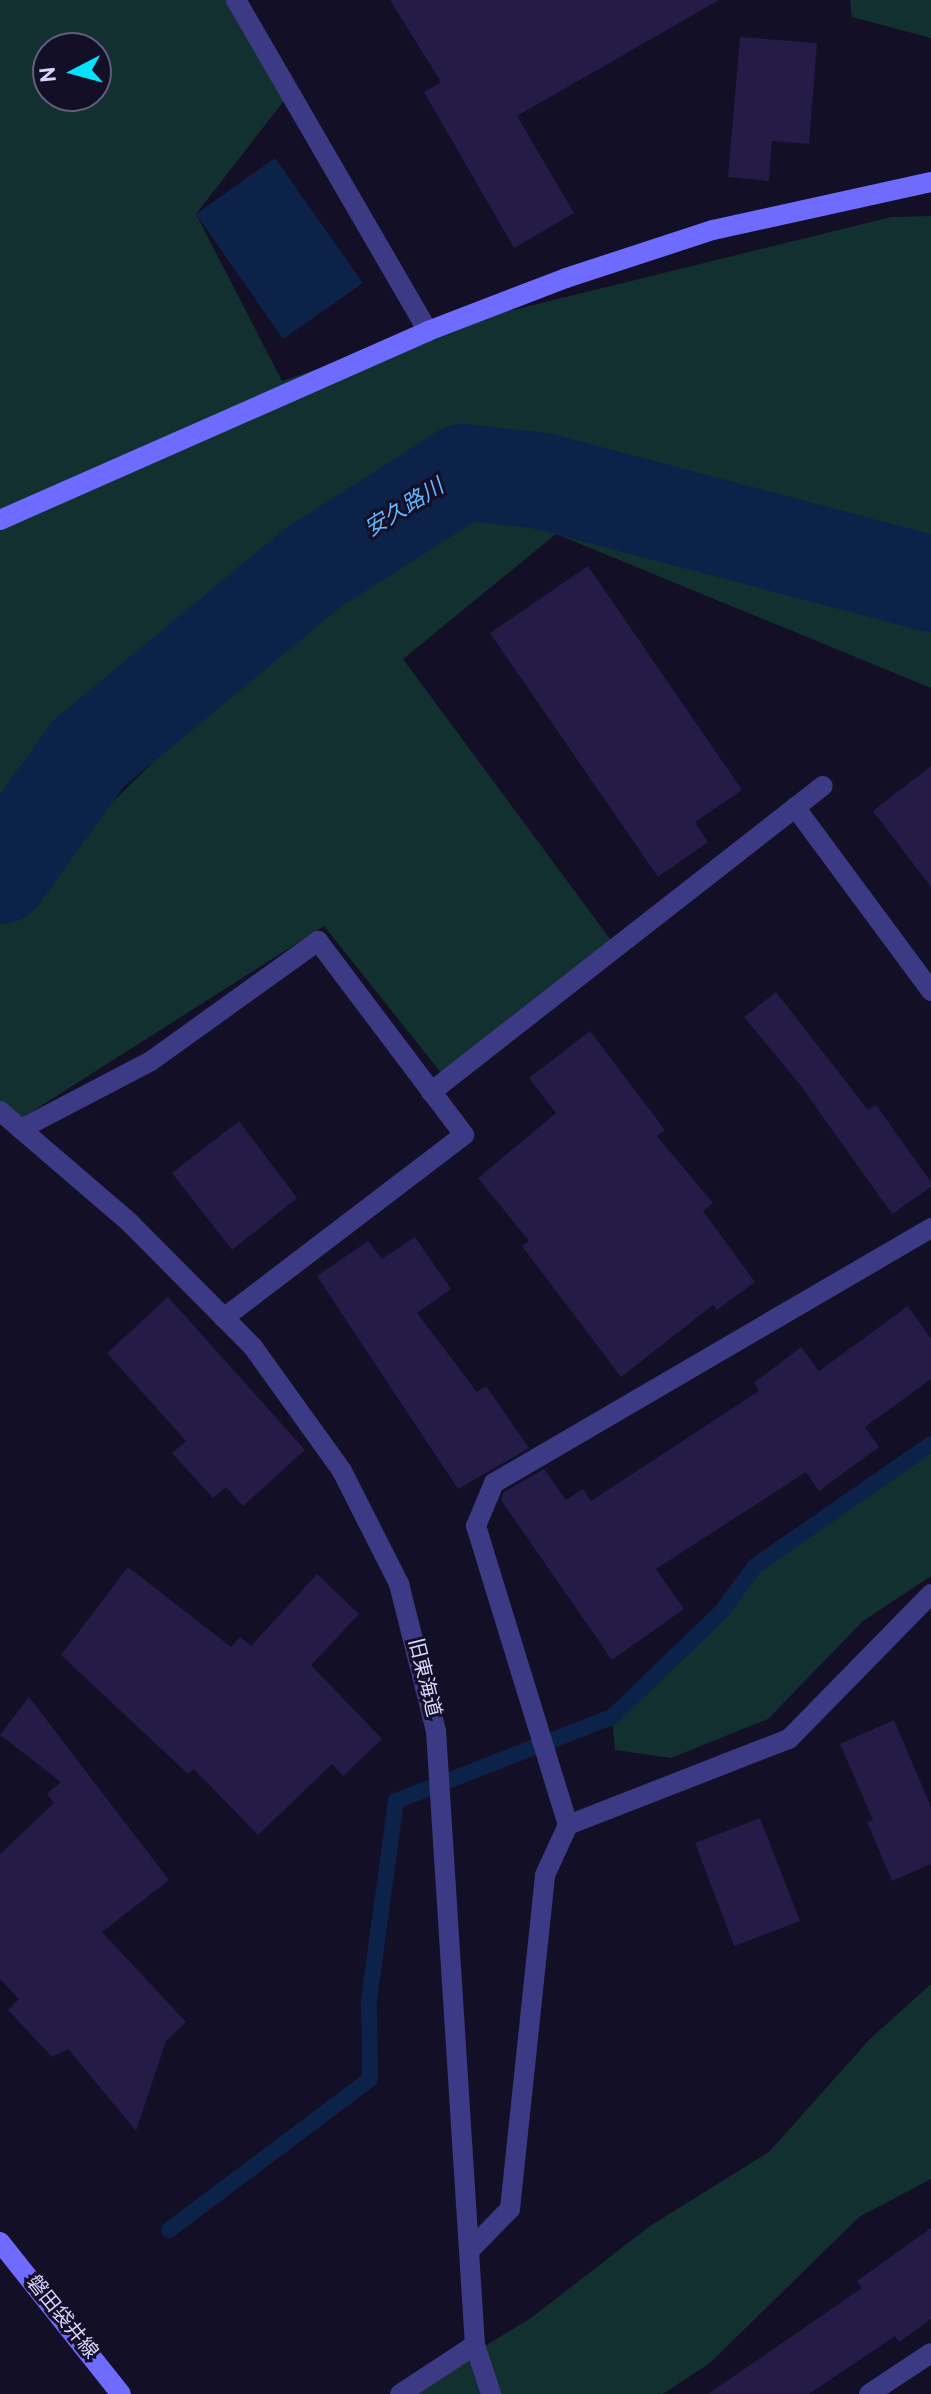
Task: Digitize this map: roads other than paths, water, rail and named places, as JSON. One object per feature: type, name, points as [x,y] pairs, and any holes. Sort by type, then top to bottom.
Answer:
[{"type":"street","points":[[236,0],[428,331]]},
{"type":"street","points":[[0,520],[428,331],[566,278],[713,230],[931,182]]},
{"type":"street","points":[[431,1092],[822,786]]},
{"type":"street","points":[[795,807],[931,991]]},
{"type":"street","points":[[21,1129],[151,1061],[318,941],[464,1135],[224,1318]]},
{"type":"street","name":"旧東海道","points":[[0,1111],[130,1223],[253,1347],[342,1471],[399,1584],[436,1731],[475,2345],[491,2394]]},
{"type":"street","points":[[469,2251],[510,2209],[545,1875],[568,1825],[476,1526],[494,1483],[931,1228]]},
{"type":"street","points":[[568,1825],[789,1739],[931,1594]]},
{"type":"street","name":"磐田袋井線","points":[[0,2242],[121,2394]]},
{"type":"street","points":[[400,2394],[475,2345]]},
{"type":"street","points":[[869,2394],[931,2353]]},
{"type":"water","points":[[275,158],[363,283],[283,339],[196,214]]},
{"type":"waterway","name":"安久路川","points":[[0,876],[89,753],[314,567],[463,472],[542,481],[931,584]]},
{"type":"waterway","points":[[169,2230],[370,2079],[369,2000],[396,1801],[612,1717],[722,1611],[755,1566],[931,1444]]}]
